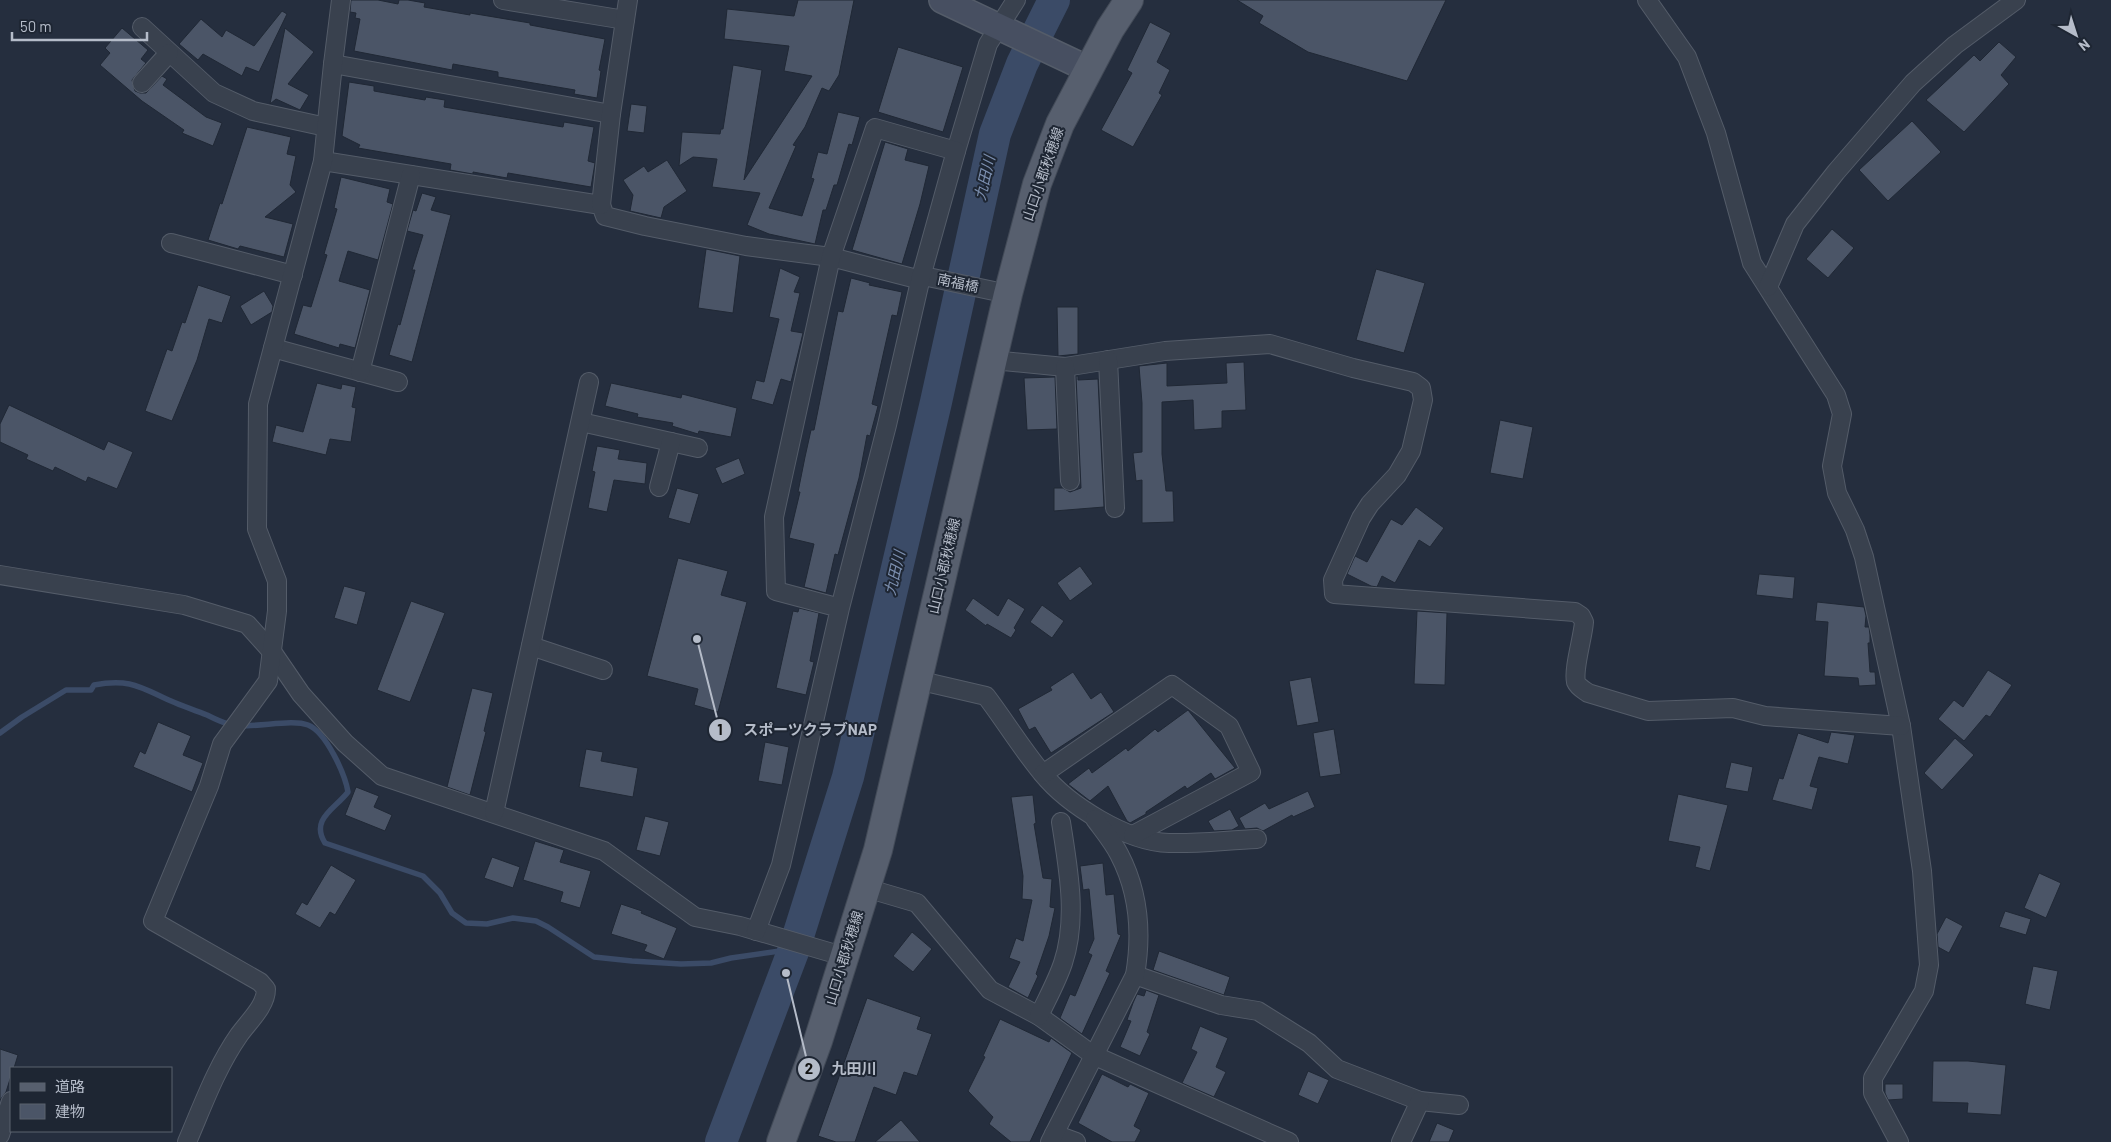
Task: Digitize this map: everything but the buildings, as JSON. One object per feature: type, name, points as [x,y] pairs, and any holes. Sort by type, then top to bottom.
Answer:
[{"type":"main road","name":"山口小郡秋穂線","points":[[781,1142],[818,1041],[836,955],[866,888],[878,850],[993,360],[998,292],[1060,124],[1110,29],[1129,0]]},
{"type":"street","points":[[187,1142],[218,1069],[239,1035],[261,1006],[266,996],[266,989],[260,982],[153,922],[209,786],[222,744],[268,681],[278,611],[277,581],[257,529],[258,404],[323,162],[332,64],[341,0]]},
{"type":"street","points":[[503,0],[625,20]]},
{"type":"street","points":[[323,162],[602,205],[611,114],[628,0]]},
{"type":"street","points":[[942,0],[1088,69]]},
{"type":"street","points":[[762,933],[781,865],[840,608],[956,151],[988,44],[1001,27],[1016,0]]},
{"type":"street","points":[[1647,0],[1687,57],[1716,133],[1752,263],[1836,395],[1842,414],[1832,466],[1837,494],[1855,530],[1864,557],[1901,726],[1922,871],[1929,965],[1924,991],[1873,1078],[1873,1093],[1899,1142]]},
{"type":"street","points":[[1768,287],[1795,224],[1836,172],[1913,83],[1955,45],[2016,0]]},
{"type":"street","points":[[142,27],[214,93],[253,111],[326,127]]},
{"type":"street","points":[[142,83],[169,52]]},
{"type":"street","points":[[332,64],[611,114]]},
{"type":"street","points":[[840,608],[776,591],[774,517],[831,257],[875,128],[956,151]]},
{"type":"street","points":[[360,372],[411,175]]},
{"type":"street","name":"南福橋","points":[[602,205],[605,216],[646,226],[746,246],[831,257],[913,278],[925,277],[998,292]]},
{"type":"street","points":[[171,243],[293,275]]},
{"type":"street","points":[[993,360],[1064,367],[1165,351],[1270,344],[1353,368],[1413,382],[1421,388],[1423,400],[1411,450],[1397,474],[1370,504],[1361,518],[1333,580],[1334,594],[1575,612],[1581,616],[1584,622],[1576,682],[1580,688],[1588,693],[1648,711],[1733,708],[1765,716],[1901,726]]},
{"type":"street","points":[[273,348],[398,382]]},
{"type":"street","points":[[1108,360],[1115,508]]},
{"type":"street","points":[[1064,367],[1070,481]]},
{"type":"street","points":[[494,813],[589,382]]},
{"type":"street","points":[[580,422],[698,448]]},
{"type":"street","points":[[659,487],[671,442]]},
{"type":"street","points":[[0,575],[184,605],[247,624],[273,653],[301,694],[346,743],[382,776],[604,850],[695,917],[762,933],[836,955]]},
{"type":"street","points":[[531,646],[603,670]]},
{"type":"street","points":[[917,680],[986,696],[1043,774],[1071,800],[1100,821],[1133,835],[1168,843],[1257,839]]},
{"type":"street","points":[[1043,774],[1172,685],[1229,726],[1251,772],[1133,835]]},
{"type":"street","points":[[1076,1142],[1052,1138],[1134,975],[1139,953],[1135,896],[1128,873],[1118,852],[1093,816]]},
{"type":"street","points":[[1039,1016],[1063,963],[1071,931],[1070,879],[1061,822]]},
{"type":"street","points":[[866,888],[917,904],[990,990],[1039,1016],[1093,1054],[1289,1142]]},
{"type":"street","points":[[1134,975],[1221,1005],[1258,1011],[1309,1043],[1338,1069],[1420,1101],[1459,1105]]},
{"type":"street","points":[[1401,1142],[1420,1101]]},
{"type":"street","points":[[0,1135],[10,1103]]},
{"type":"waterway","name":"九田川","points":[[721,1142],[794,949],[848,777],[936,402],[995,134],[1022,64],[1054,0]]},
{"type":"waterway","points":[[0,733],[66,690],[91,690],[94,685],[106,683],[134,685],[228,724],[247,726],[300,723],[308,725],[315,729],[334,754],[348,792],[322,821],[320,827],[321,835],[325,843],[423,876],[440,893],[452,913],[466,923],[487,924],[513,918],[536,921],[594,957],[632,961],[681,964],[711,963],[731,958],[794,949]]},
{"type":"place","name":"スポーツクラブNAP","points":[[697,639]]},
{"type":"place","name":"九田川","points":[[786,973]]}]
